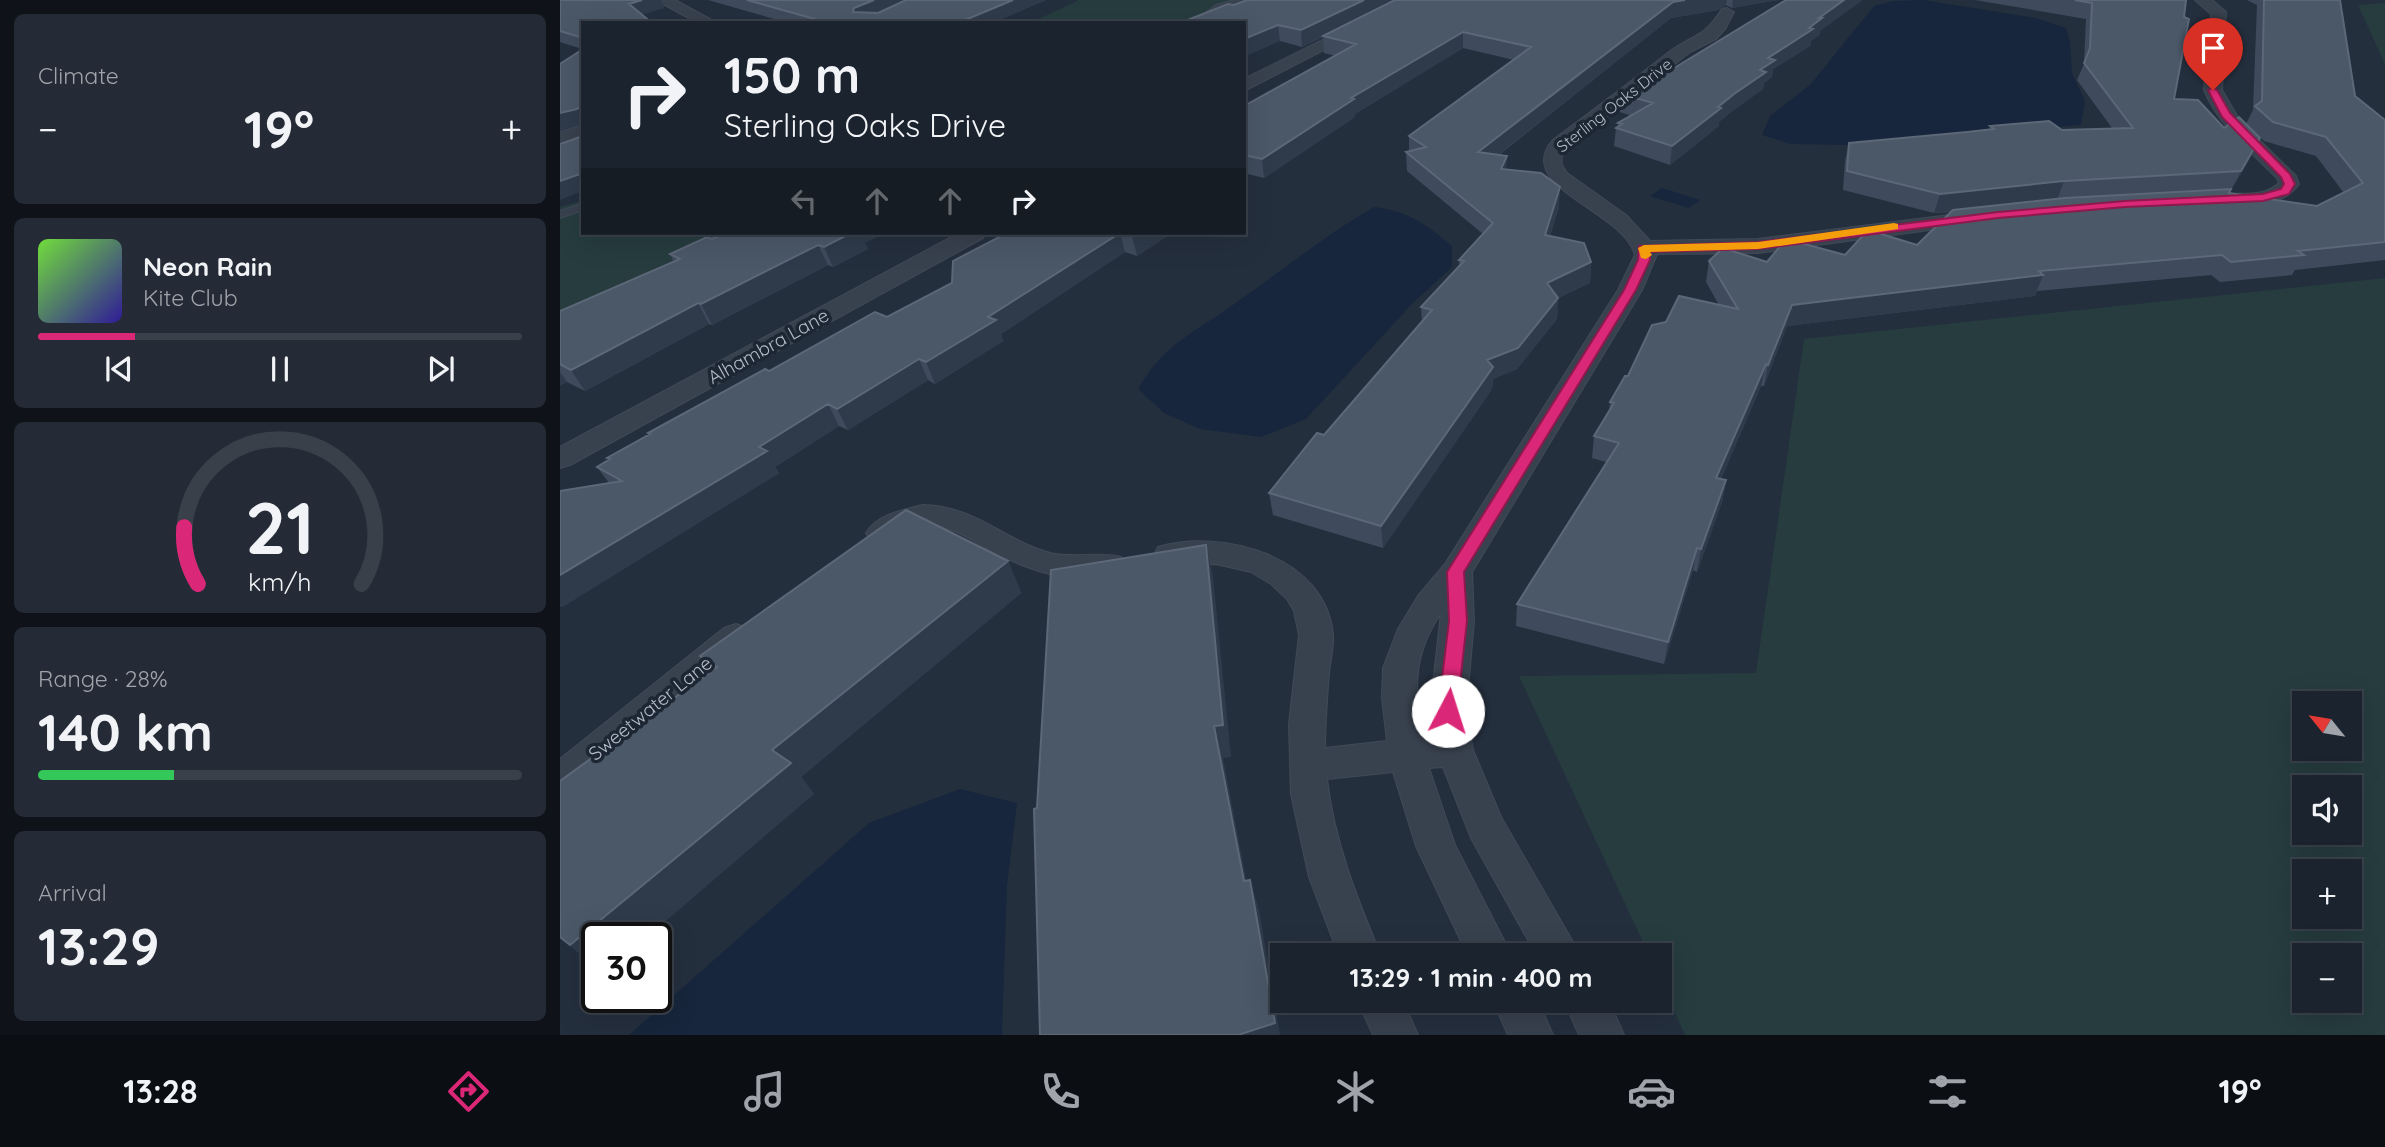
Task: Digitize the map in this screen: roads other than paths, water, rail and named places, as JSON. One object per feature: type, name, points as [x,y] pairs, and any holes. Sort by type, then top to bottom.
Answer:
[{"type":"street","points":[[663,0],[706,21]]},
{"type":"street","points":[[1246,85],[1414,0]]},
{"type":"street","name":"Sterling Oaks Drive","points":[[1644,248],[1612,214],[1558,174],[1551,161],[1552,155],[1560,144],[1684,49],[1706,39],[1720,27],[1727,12],[1740,0]]},
{"type":"street","points":[[2194,201],[2275,195],[2285,191],[2289,184],[2286,176],[2225,115],[2215,98],[2213,90],[2219,12],[2216,7],[2202,0]]},
{"type":"street","points":[[560,138],[581,131]]},
{"type":"street","points":[[1484,943],[1448,878],[1427,830],[1406,755],[1400,700],[1401,667],[1423,611],[1456,572],[1630,290],[1644,260],[1644,248],[1758,246],[1998,215]]},
{"type":"street","name":"Alhambra Lane","points":[[560,459],[971,235]]},
{"type":"street","points":[[858,549],[892,525],[919,515],[935,514],[946,515],[1035,559],[1063,567],[1097,567],[1189,552],[1211,552],[1248,557],[1281,575],[1301,594],[1314,620],[1316,635],[1306,738],[1308,765],[1317,831],[1337,906],[1354,943]]},
{"type":"street","points":[[1456,572],[1458,621],[1448,711],[1455,750],[1485,826],[1552,943]]},
{"type":"street","name":"Sweetwater Lane","points":[[560,781],[756,622]]},
{"type":"street","points":[[1308,765],[1455,750]]},
{"type":"street","points":[[1386,1013],[1396,1035]]},
{"type":"street","points":[[1521,1013],[1531,1035]]},
{"type":"street","points":[[1592,1013],[1602,1035]]},
{"type":"lane","points":[[1199,21],[1219,8],[1243,0]]},
{"type":"lane","points":[[560,215],[581,207]]},
{"type":"water","points":[[1924,0],[2036,18],[2066,28],[2070,42],[2072,73],[2085,101],[2081,125],[1855,145],[1790,144],[1762,135],[1770,116],[1810,85],[1874,6],[1893,1]]},
{"type":"water","points":[[1662,188],[1700,200],[1689,208],[1650,196]]},
{"type":"water","points":[[1374,207],[1407,215],[1434,231],[1452,246],[1452,267],[1413,303],[1306,419],[1261,437],[1200,429],[1164,413],[1138,389],[1159,360],[1182,339]]},
{"type":"water","points":[[960,789],[1017,803],[1007,886],[1002,1035],[629,1035],[654,1013],[672,1013],[672,997],[869,823]]}]
